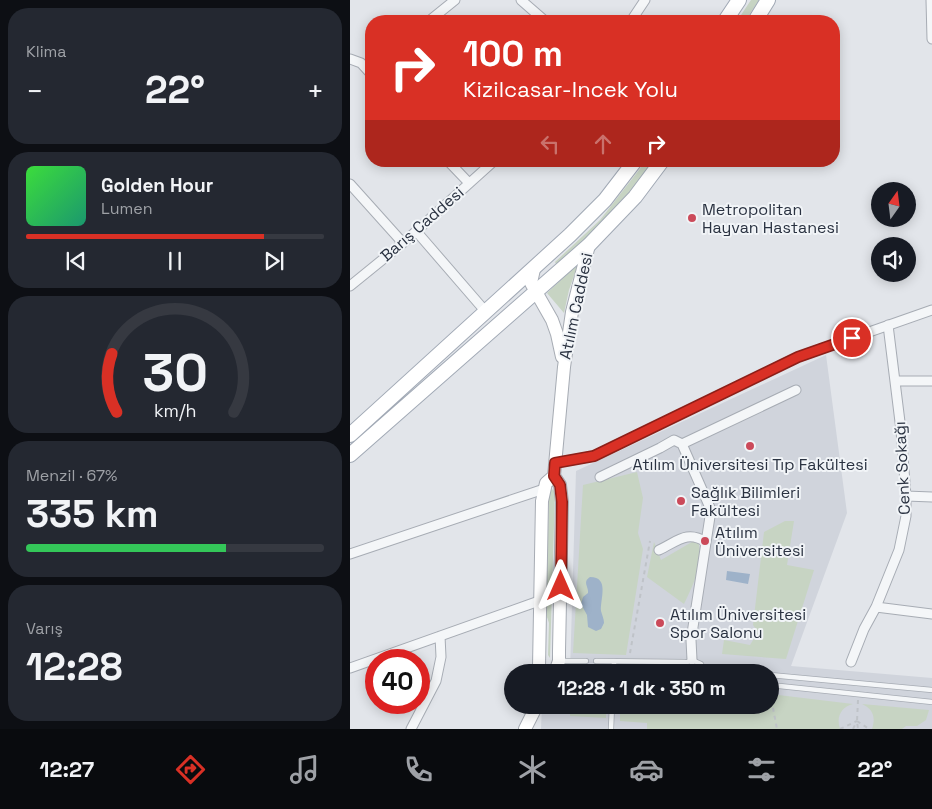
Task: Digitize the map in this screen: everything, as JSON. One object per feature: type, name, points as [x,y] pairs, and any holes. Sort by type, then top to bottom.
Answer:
[{"type":"main road","points":[[729,15],[739,0]]},
{"type":"main road","points":[[759,15],[768,0]]},
{"type":"main road","points":[[350,435],[570,235],[605,200],[630,167]]},
{"type":"main road","points":[[350,455],[589,245],[635,198],[658,167]]},
{"type":"street","points":[[439,15],[455,0]]},
{"type":"street","points":[[521,0],[538,15]]},
{"type":"street","points":[[635,15],[644,0]]},
{"type":"street","points":[[931,0],[932,39]]},
{"type":"street","points":[[350,59],[365,66]]},
{"type":"street","points":[[453,167],[469,184]]},
{"type":"street","name":"Barış Caddesi","points":[[350,286],[416,231],[487,167]]},
{"type":"street","points":[[350,184],[402,242]]},
{"type":"street","points":[[416,231],[486,312]]},
{"type":"street","name":"Atılım Caddesi","points":[[554,476],[564,367],[572,312],[589,245]]},
{"type":"street","name":"Atılım Caddesi","points":[[534,269],[531,283],[552,320],[564,367]]},
{"type":"street","points":[[555,463],[594,456],[798,357],[932,310]]},
{"type":"street","name":"Cenk Sokağı","points":[[851,662],[899,550],[906,516],[906,496],[888,325]]},
{"type":"street","points":[[895,381],[932,381]]},
{"type":"street","points":[[682,444],[796,390]]},
{"type":"street","points":[[600,477],[674,440],[682,444],[711,510],[696,601],[689,661]]},
{"type":"street","points":[[539,664],[541,510],[546,483],[554,476],[560,485],[562,502],[557,664]]},
{"type":"street","points":[[350,554],[544,489]]},
{"type":"street","points":[[906,496],[932,497]]},
{"type":"street","points":[[659,550],[690,535],[697,536],[706,542]]},
{"type":"street","points":[[350,668],[539,601]]},
{"type":"street","points":[[876,607],[932,614]]},
{"type":"street","points":[[411,729],[436,681],[441,657],[440,636]]},
{"type":"street","points":[[525,729],[532,714]]},
{"type":"street","points":[[534,729],[535,714]]},
{"type":"lane","points":[[575,664],[586,661]]},
{"type":"lane","points":[[596,661],[698,661],[700,664]]},
{"type":"lane","points":[[685,664],[689,661]]},
{"type":"lane","points":[[779,676],[932,690]]},
{"type":"lane","points":[[779,685],[932,702]]},
{"type":"lane","points":[[611,729],[612,714]]},
{"type":"path","points":[[630,653],[650,541]]},
{"type":"path","points":[[858,700],[858,729]]},
{"type":"path","points":[[774,714],[777,729]]},
{"type":"path","points":[[840,729],[857,721]]},
{"type":"path","points":[[853,729],[857,721]]},
{"type":"path","points":[[857,721],[869,729]]},
{"type":"shaded area","name":"Atılım Üniversitesi","points":[[826,355],[847,513],[791,666],[932,678],[932,729],[541,729],[542,714],[779,714],[779,664],[570,664],[576,471]]},
{"type":"green space","points":[[751,0],[759,0],[749,15],[741,15]]},
{"type":"green space","points":[[641,167],[650,167],[621,203],[556,264],[555,262],[600,220]]},
{"type":"green space","points":[[578,264],[569,290],[564,313],[547,293]]},
{"type":"green space","points":[[637,472],[643,498],[638,533],[643,549],[626,655],[573,653],[583,485]]},
{"type":"green space","points":[[552,489],[555,492],[550,658],[548,655],[549,623],[546,614],[549,494]]},
{"type":"green space","points":[[785,521],[794,521],[787,565],[814,570],[786,659],[722,654],[724,640],[750,645],[758,632],[753,625],[764,532]]},
{"type":"green space","points":[[697,539],[700,555],[699,564],[684,604],[647,577],[654,542],[661,560]]},
{"type":"green space","points":[[779,695],[853,704],[845,707],[841,713],[839,717],[840,729],[647,729],[647,723],[620,721],[620,714],[779,714]]},
{"type":"green space","points":[[862,704],[929,710],[926,720],[917,726],[906,726],[902,729],[872,729],[873,714],[869,708]]},
{"type":"green space","points":[[570,714],[606,714],[606,718],[570,716]]},
{"type":"water","points":[[727,571],[750,574],[748,584],[726,580]]},
{"type":"water","points":[[590,577],[600,581],[603,590],[601,611],[604,623],[601,629],[596,631],[588,627],[587,615],[581,604],[583,597],[588,593],[586,581]]},
{"type":"place","name":"Metropolitan Hayvan Hastanesi","points":[[692,218]]},
{"type":"place","name":"Atılım Üniversitesi Tıp Fakültesi","points":[[750,446]]},
{"type":"place","name":"Sağlık Bilimleri Fakültesi","points":[[681,501]]},
{"type":"place","name":"Atılım Üniversitesi","points":[[705,541]]},
{"type":"place","name":"Atılım Üniversitesi Spor Salonu","points":[[660,623]]},
{"type":"route","points":[[561,586],[562,502],[560,485],[554,476],[555,463],[594,456],[798,357],[852,338]]}]
